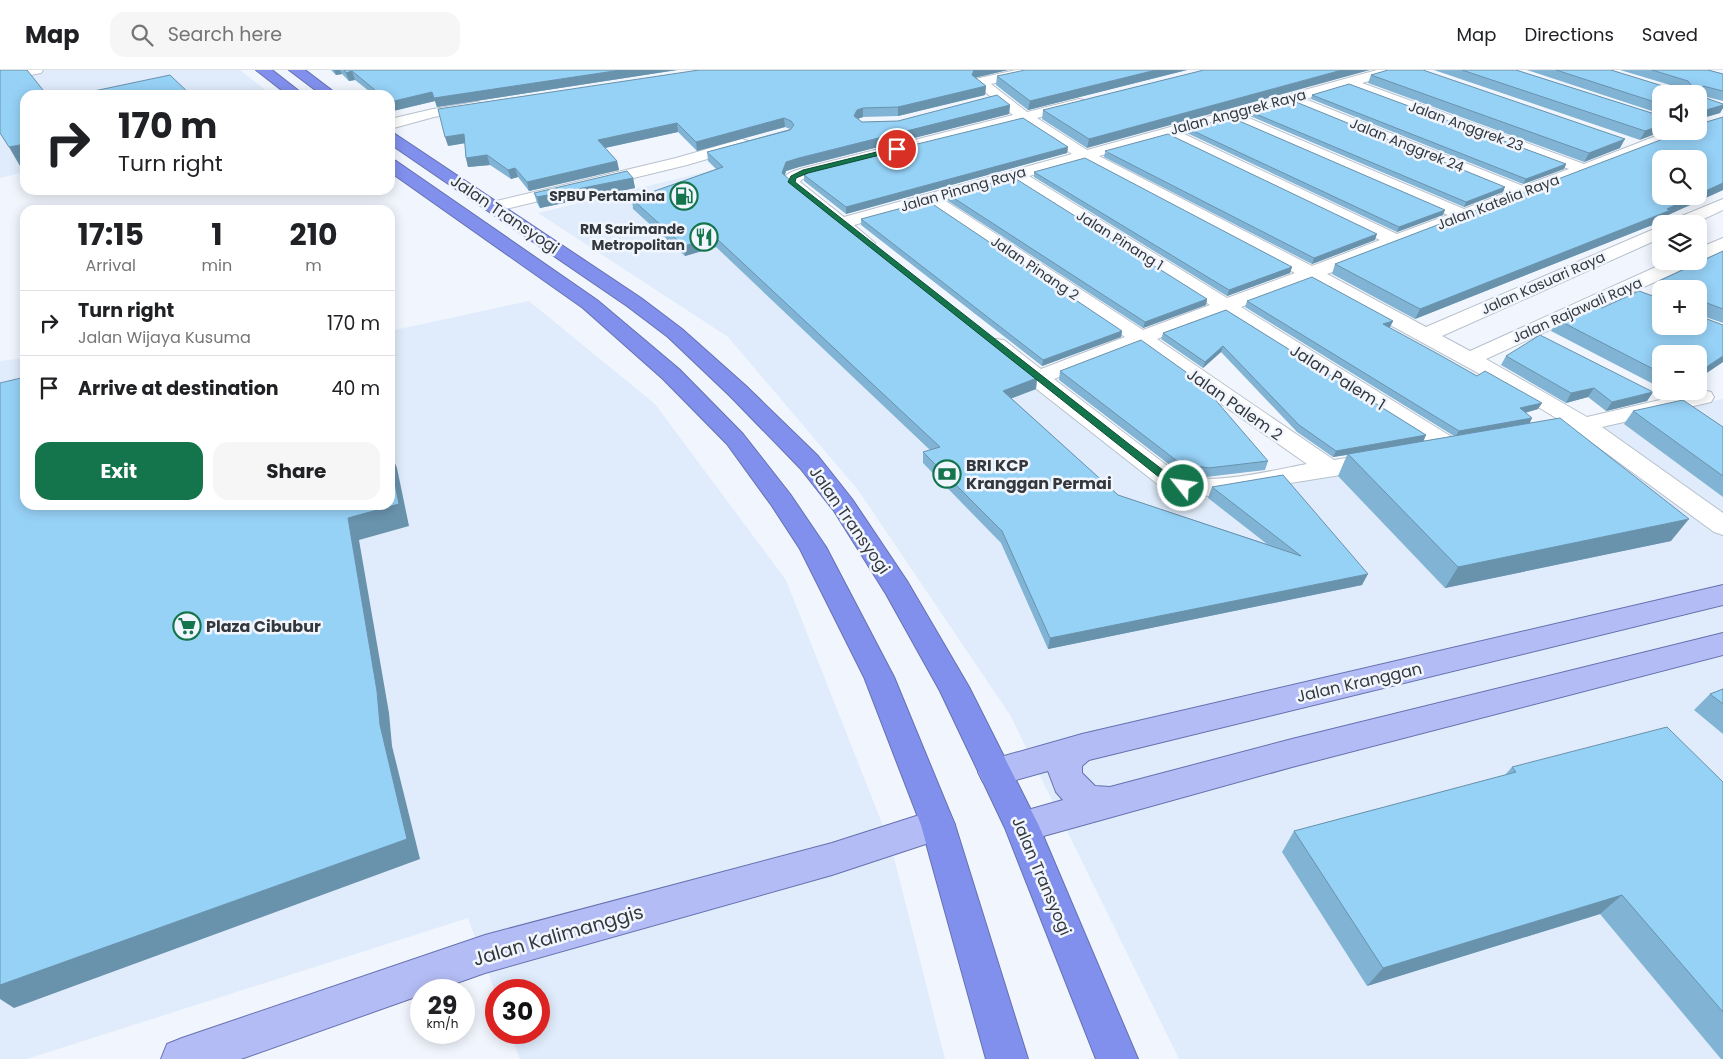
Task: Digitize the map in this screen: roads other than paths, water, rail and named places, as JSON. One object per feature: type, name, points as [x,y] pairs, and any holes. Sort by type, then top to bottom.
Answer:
[{"type":"highway","points":[[263,70],[290,90]]},
{"type":"highway","points":[[296,70],[324,90]]},
{"type":"highway","name":"Jalan Transyogi","points":[[395,140],[634,302],[675,333],[738,391],[809,462],[843,505],[898,588],[954,687],[1022,826],[1117,1059]]},
{"type":"highway","name":"Jalan Transyogi","points":[[395,168],[590,304],[671,374],[735,439],[781,500],[812,547],[879,677],[938,825],[1007,1059]]},
{"type":"main road","name":"Jalan Kranggan","points":[[996,772],[1082,748],[1723,595]]},
{"type":"main road","points":[[1022,826],[1107,802],[1723,644]]},
{"type":"main road","points":[[1082,748],[1070,756],[1065,767],[1067,780],[1077,793],[1091,800],[1107,802]]},
{"type":"main road","name":"Jalan Kalimanggis","points":[[182,1059],[485,954],[832,859],[938,825]]},
{"type":"street","points":[[0,77],[36,70]]},
{"type":"street","points":[[980,82],[1034,70]]},
{"type":"street","name":"Jalan Anggrek Raya","points":[[1085,154],[1392,70]]},
{"type":"street","points":[[966,73],[1002,97],[1025,116],[1085,154],[1528,391],[1584,425],[1723,526]]},
{"type":"street","name":"Jalan Anggrek 23","points":[[1348,82],[1583,169]]},
{"type":"street","points":[[986,101],[1002,97]]},
{"type":"street","name":"Jalan Anggrek 24","points":[[1291,98],[1522,192]]},
{"type":"street","points":[[882,255],[793,184],[794,177],[806,172],[1090,100]]},
{"type":"street","points":[[395,123],[439,112],[486,104]]},
{"type":"street","points":[[1230,115],[1464,215]]},
{"type":"street","points":[[1168,132],[1396,240]]},
{"type":"street","points":[[494,207],[681,162],[758,140]]},
{"type":"street","name":"Jalan Katelia Raya","points":[[1037,378],[1661,140]]},
{"type":"street","points":[[1622,141],[1640,148]]},
{"type":"street","name":"Jalan Pinang Raya","points":[[841,223],[1085,154]]},
{"type":"street","name":"Jalan Pinang 1","points":[[1014,174],[1225,307]]},
{"type":"street","name":"Jalan Pinang 2","points":[[930,198],[1141,338]]},
{"type":"street","points":[[1698,215],[1723,204]]},
{"type":"street","name":"Jalan Kasuari Raya","points":[[1424,336],[1652,235]]},
{"type":"street","name":"Jalan Rajawali Raya","points":[[1707,251],[1723,244]]},
{"type":"street","points":[[1707,259],[1723,262]]},
{"type":"street","name":"Jalan Rajawali Raya","points":[[1469,359],[1666,270]]},
{"type":"street","points":[[1625,288],[1647,298]]},
{"type":"street","name":"Jalan Palem 1","points":[[1225,307],[1460,446],[1330,469]]},
{"type":"street","points":[[1532,331],[1553,342]]},
{"type":"street","points":[[983,335],[1170,480],[1183,486],[1209,488],[1330,469]]},
{"type":"street","name":"Jalan Palem 2","points":[[1141,338],[1330,469]]},
{"type":"street","points":[[1648,391],[1672,403]]},
{"type":"street","points":[[1516,436],[1584,425],[1688,400]]},
{"type":"place","name":"SPBU Pertamina","points":[[684,196]]},
{"type":"place","name":"RM Sarimande Metropolitan","points":[[704,237]]},
{"type":"place","name":"BRI KCP Kranggan Permai","points":[[947,474]]},
{"type":"place","name":"Plaza Cibubur","points":[[187,626]]}]
